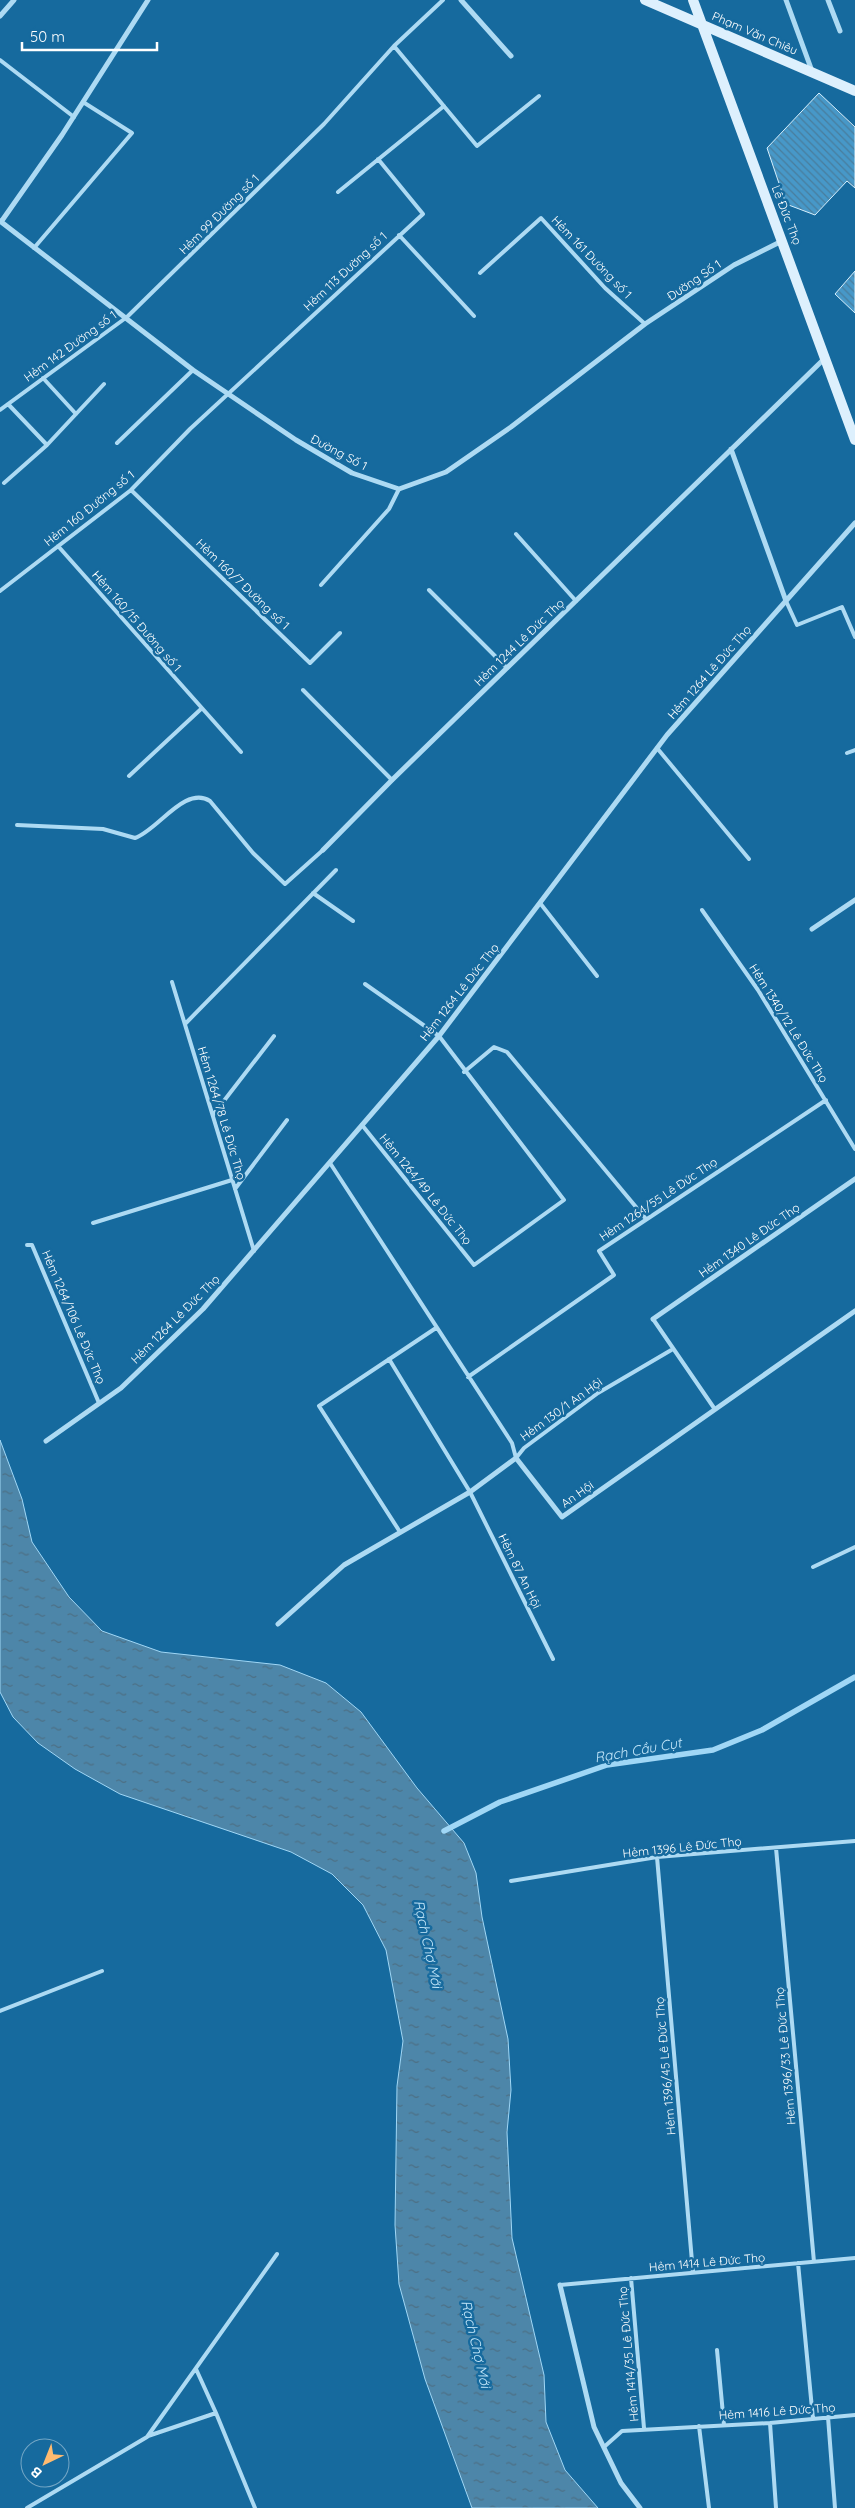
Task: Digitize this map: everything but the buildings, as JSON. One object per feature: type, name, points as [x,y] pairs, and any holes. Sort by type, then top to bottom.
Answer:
[{"type":"main road","name":"Phạm Văn Chiêu","points":[[645,0],[855,91]]},
{"type":"main road","name":"Lê Đức Thọ","points":[[693,0],[783,240],[855,440]]},
{"type":"street","points":[[0,16],[14,0]]},
{"type":"street","points":[[0,222],[74,117],[148,0]]},
{"type":"street","points":[[461,0],[511,56]]},
{"type":"street","points":[[786,0],[812,71]]},
{"type":"street","points":[[828,0],[840,31]]},
{"type":"street","name":"Đường Số 1","points":[[0,222],[89,291],[127,317],[193,370],[296,440],[352,473],[399,489],[446,472],[511,427],[644,324],[734,265],[783,240]]},
{"type":"street","name":"Hẻm 1244 Lê Đức Thọ","points":[[323,850],[392,780],[826,358]]},
{"type":"street","points":[[731,449],[786,601]]},
{"type":"street","name":"Hẻm 1264 Lê Đức Thọ","points":[[46,1441],[121,1388],[203,1309],[439,1036],[657,748],[855,523]]},
{"type":"street","points":[[812,929],[855,900]]},
{"type":"street","name":"Hẻm 1340 Lê Đức Thọ","points":[[654,1319],[855,1178]]},
{"type":"street","name":"An Hội","points":[[516,1458],[562,1517],[855,1310]]},
{"type":"street","points":[[278,1624],[344,1565],[470,1492],[516,1458]]},
{"type":"street","points":[[560,2285],[594,2427],[621,2483],[640,2508]]},
{"type":"lane","name":"Hẻm 99 Đường số 1","points":[[127,317],[324,124],[394,46],[443,0]]},
{"type":"lane","points":[[394,46],[477,146],[539,96]]},
{"type":"lane","points":[[0,60],[74,117]]},
{"type":"lane","points":[[34,248],[132,133],[83,102]]},
{"type":"lane","points":[[338,192],[444,106]]},
{"type":"lane","name":"Hẻm 113 Đường số 1","points":[[229,393],[423,214],[378,159]]},
{"type":"lane","name":"Hẻm 161 Đường số 1","points":[[480,273],[541,218],[605,288],[644,324]]},
{"type":"lane","points":[[399,235],[474,316]]},
{"type":"lane","name":"Hẻm 142 Đường số 1","points":[[0,410],[127,317]]},
{"type":"lane","points":[[116,443],[193,370]]},
{"type":"lane","points":[[43,378],[76,414]]},
{"type":"lane","points":[[4,484],[47,445],[104,384]]},
{"type":"lane","name":"Hẻm 160 Đường số 1","points":[[0,591],[131,490],[190,429],[229,393]]},
{"type":"lane","points":[[8,404],[47,445]]},
{"type":"lane","points":[[321,586],[389,509],[399,489]]},
{"type":"lane","name":"Hẻm 160/7 Đường số 1","points":[[131,490],[310,663],[340,633]]},
{"type":"lane","points":[[516,534],[576,601]]},
{"type":"lane","name":"Hẻm 160/15 Đường số 1","points":[[58,546],[201,709],[242,752]]},
{"type":"lane","points":[[429,590],[507,668]]},
{"type":"lane","points":[[786,601],[797,625],[842,607],[855,637]]},
{"type":"lane","points":[[303,690],[392,780]]},
{"type":"lane","points":[[129,776],[201,709]]},
{"type":"lane","points":[[657,748],[749,859]]},
{"type":"lane","points":[[847,753],[855,750]]},
{"type":"lane","points":[[17,825],[103,829],[135,838],[152,829],[186,800],[200,796],[210,801],[254,853],[285,884],[323,850]]},
{"type":"lane","points":[[185,1024],[336,870]]},
{"type":"lane","points":[[313,893],[353,922]]},
{"type":"lane","points":[[540,903],[596,976]]},
{"type":"lane","name":"Hẻm 1340/12 Lê Đức Thọ","points":[[702,910],[758,990],[855,1149]]},
{"type":"lane","name":"Hẻm 1264/78 Lê Đức Thọ","points":[[172,982],[254,1251]]},
{"type":"lane","points":[[365,984],[439,1036],[464,1072],[494,1047],[507,1052],[646,1219]]},
{"type":"lane","points":[[213,1115],[274,1036]]},
{"type":"lane","name":"Hẻm 1264/49 Lê Đức Thọ","points":[[362,1125],[474,1265],[564,1200],[464,1072]]},
{"type":"lane","name":"Hẻm 1264/55 Lê Đức Thọ","points":[[468,1376],[614,1275],[599,1251],[826,1100]]},
{"type":"lane","points":[[235,1189],[286,1120]]},
{"type":"lane","points":[[330,1163],[512,1443],[516,1458]]},
{"type":"lane","points":[[93,1223],[232,1180]]},
{"type":"lane","name":"Hẻm 1264/106 Lê Đức Thọ","points":[[26,1245],[32,1245],[99,1403]]},
{"type":"lane","points":[[654,1319],[714,1408]]},
{"type":"lane","points":[[400,1532],[319,1406],[436,1328]]},
{"type":"lane","name":"Hẻm 130/1 An Hội","points":[[516,1458],[524,1448],[598,1392],[673,1349]]},
{"type":"lane","points":[[388,1359],[470,1492]]},
{"type":"lane","name":"Hẻm 87 An Hội","points":[[470,1492],[553,1659]]},
{"type":"lane","points":[[813,1567],[855,1547]]},
{"type":"lane","name":"Hẻm 1396 Lê Đức Thọ","points":[[511,1880],[657,1857],[855,1841]]},
{"type":"lane","name":"Hẻm 1396/33 Lê Đức Thọ","points":[[776,1848],[814,2262]]},
{"type":"lane","name":"Hẻm 1396/45 Lê Đức Thọ","points":[[657,1857],[693,2273]]},
{"type":"lane","points":[[0,2011],[102,1971]]},
{"type":"lane","points":[[147,2437],[277,2254]]},
{"type":"lane","name":"Hẻm 1414 Lê Đức Thọ","points":[[560,2285],[855,2258]]},
{"type":"lane","points":[[798,2264],[813,2419]]},
{"type":"lane","name":"Hẻm 1414/35 Lê Đức Thọ","points":[[631,2278],[644,2428]]},
{"type":"lane","points":[[717,2350],[724,2425]]},
{"type":"lane","points":[[196,2369],[256,2508]]},
{"type":"lane","points":[[27,2508],[147,2437],[216,2413]]},
{"type":"lane","name":"Hẻm 1416 Lê Đức Thọ","points":[[604,2447],[622,2431],[644,2428],[770,2423],[855,2415]]},
{"type":"lane","points":[[828,2417],[836,2508]]},
{"type":"lane","points":[[770,2423],[776,2508]]},
{"type":"lane","points":[[699,2426],[709,2508]]},
{"type":"water","name":"Rạch Chợ Mới","points":[[0,1440],[22,1499],[32,1542],[69,1597],[102,1631],[161,1652],[280,1665],[326,1683],[361,1712],[417,1788],[464,1843],[476,1873],[482,1917],[508,2039],[511,2090],[507,2132],[512,2238],[544,2375],[546,2422],[565,2470],[598,2508],[472,2508],[425,2379],[399,2284],[395,2225],[397,2086],[403,2041],[386,1950],[363,1905],[332,1874],[291,1852],[120,1794],[75,1769],[38,1743],[13,1717],[0,1692]]},
{"type":"waterway","name":"Rạch Cầu Cụt","points":[[444,1831],[500,1802],[607,1765],[713,1750],[762,1730],[855,1677]]}]
